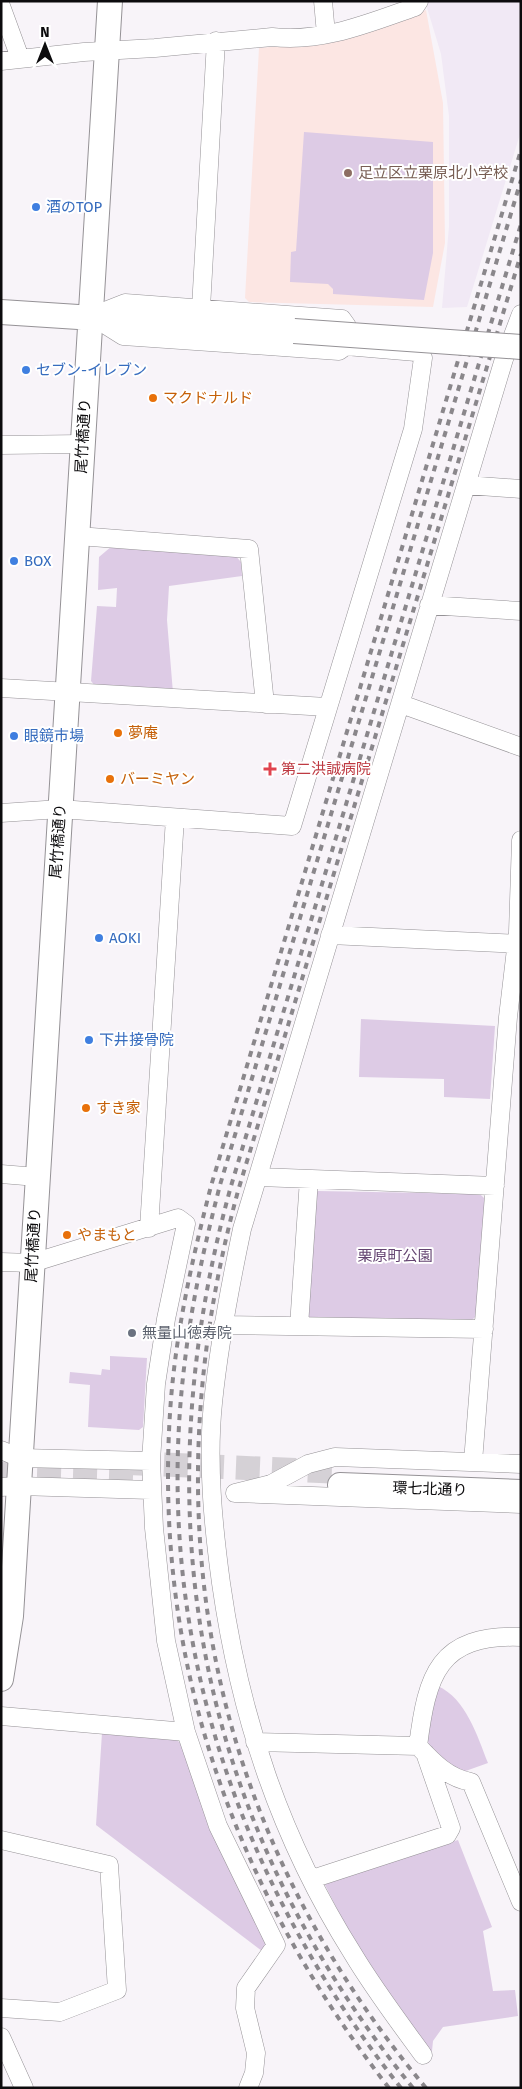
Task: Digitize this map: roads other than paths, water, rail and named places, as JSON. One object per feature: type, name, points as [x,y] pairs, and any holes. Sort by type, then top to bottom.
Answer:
[{"type":"main road","name":"尾竹橋通り","points":[[1,1679],[11,1616],[11,1454],[32,1263],[110,1]]},
{"type":"main road","points":[[1,312],[91,316],[294,331],[517,340]]},
{"type":"main road","name":"環七北通り","points":[[521,1478],[340,1478],[521,1492]]},
{"type":"street","points":[[323,1],[326,34]]},
{"type":"street","points":[[1,61],[107,50],[155,48],[272,37],[287,39],[326,34],[356,29],[383,10],[415,7],[419,1]]},
{"type":"street","points":[[1,6],[20,58]]},
{"type":"street","points":[[201,308],[216,41]]},
{"type":"street","points":[[91,316],[125,303],[342,319],[347,326],[346,346]]},
{"type":"street","points":[[1,814],[60,809],[292,826],[413,429],[423,358],[416,352],[346,346],[339,351],[123,336],[91,316]]},
{"type":"street","points":[[424,2055],[351,1952],[287,1828],[255,1742],[231,1649],[215,1541],[211,1439],[213,1403],[223,1325],[242,1229],[466,485],[517,340]]},
{"type":"street","points":[[1,445],[82,444]]},
{"type":"street","points":[[466,485],[521,489]]},
{"type":"street","points":[[78,536],[249,549],[265,704]]},
{"type":"street","points":[[429,605],[521,611]]},
{"type":"street","points":[[1,688],[327,708]]},
{"type":"street","points":[[401,704],[521,747]]},
{"type":"street","points":[[148,1228],[175,818]]},
{"type":"street","points":[[473,1462],[510,991],[519,944],[521,840]]},
{"type":"street","points":[[330,935],[519,944]]},
{"type":"street","points":[[1,1174],[37,1177]]},
{"type":"street","points":[[259,1177],[495,1186]]},
{"type":"street","points":[[299,1326],[309,1179]]},
{"type":"street","points":[[1,1262],[32,1263],[178,1218],[186,1224],[166,1320],[156,1384],[151,1490],[166,1641],[186,1732],[218,1826],[276,1946],[246,1988],[245,2008],[256,2053],[254,2073],[248,2088]]},
{"type":"street","points":[[223,1325],[484,1329]]},
{"type":"street","points":[[11,1454],[151,1461]]},
{"type":"street","points":[[235,1493],[271,1484],[308,1464],[335,1457],[521,1464]]},
{"type":"street","points":[[10,1486],[151,1490]]},
{"type":"street","points":[[212,1493],[521,1504]]},
{"type":"street","points":[[312,1879],[446,1835],[450,1828],[421,1749],[425,1698],[430,1682],[446,1658],[466,1644],[478,1639],[521,1637]]},
{"type":"street","points":[[1,1716],[186,1732]]},
{"type":"street","points":[[255,1742],[421,1749],[450,1774],[471,1782],[521,1902]]},
{"type":"street","points":[[1,1840],[109,1864],[117,1990],[60,2012],[1,2008]]},
{"type":"street","points":[[1,2037],[24,2088]]},
{"type":"tunnel","points":[[128,1463],[341,1472]]},
{"type":"tunnel","points":[[1,1474],[151,1479]]},
{"type":"railway","points":[[389,2088],[334,2011],[286,1931],[246,1849],[214,1764],[190,1677],[175,1587],[168,1494],[171,1399],[186,1291],[211,1186],[521,150]]},
{"type":"railway","points":[[401,2088],[343,2007],[292,1923],[251,1836],[218,1746],[195,1653],[181,1557],[178,1460],[185,1360],[191,1316],[220,1185],[521,180]]},
{"type":"railway","points":[[413,2088],[339,1986],[280,1881],[236,1772],[206,1661],[191,1546],[191,1429],[204,1309],[231,1186],[521,224]]},
{"type":"railway","points":[[426,2088],[351,1988],[292,1883],[247,1776],[216,1664],[201,1550],[199,1433],[212,1313],[238,1191],[521,254]]},
{"type":"place","name":"足立区立栗原北小学校","points":[[348,173]]},
{"type":"place","name":"酒のTOP","points":[[36,207]]},
{"type":"place","name":"セブン-イレブン","points":[[26,370]]},
{"type":"place","name":"マクドナルド","points":[[153,398]]},
{"type":"place","name":"BOX","points":[[14,561]]},
{"type":"place","name":"夢庵","points":[[118,733]]},
{"type":"place","name":"眼鏡市場","points":[[14,736]]},
{"type":"place","name":"第二洪誠病院","points":[[270,769]]},
{"type":"place","name":"バーミヤン","points":[[110,779]]},
{"type":"place","name":"AOKI","points":[[99,938]]},
{"type":"place","name":"下井接骨院","points":[[89,1040]]},
{"type":"place","name":"すき家","points":[[86,1108]]},
{"type":"place","name":"やまもと","points":[[67,1235]]},
{"type":"place","name":"無量山徳寿院","points":[[132,1333]]},
{"type":"park label","name":"栗原町公園","points":[[395,1256]]}]
